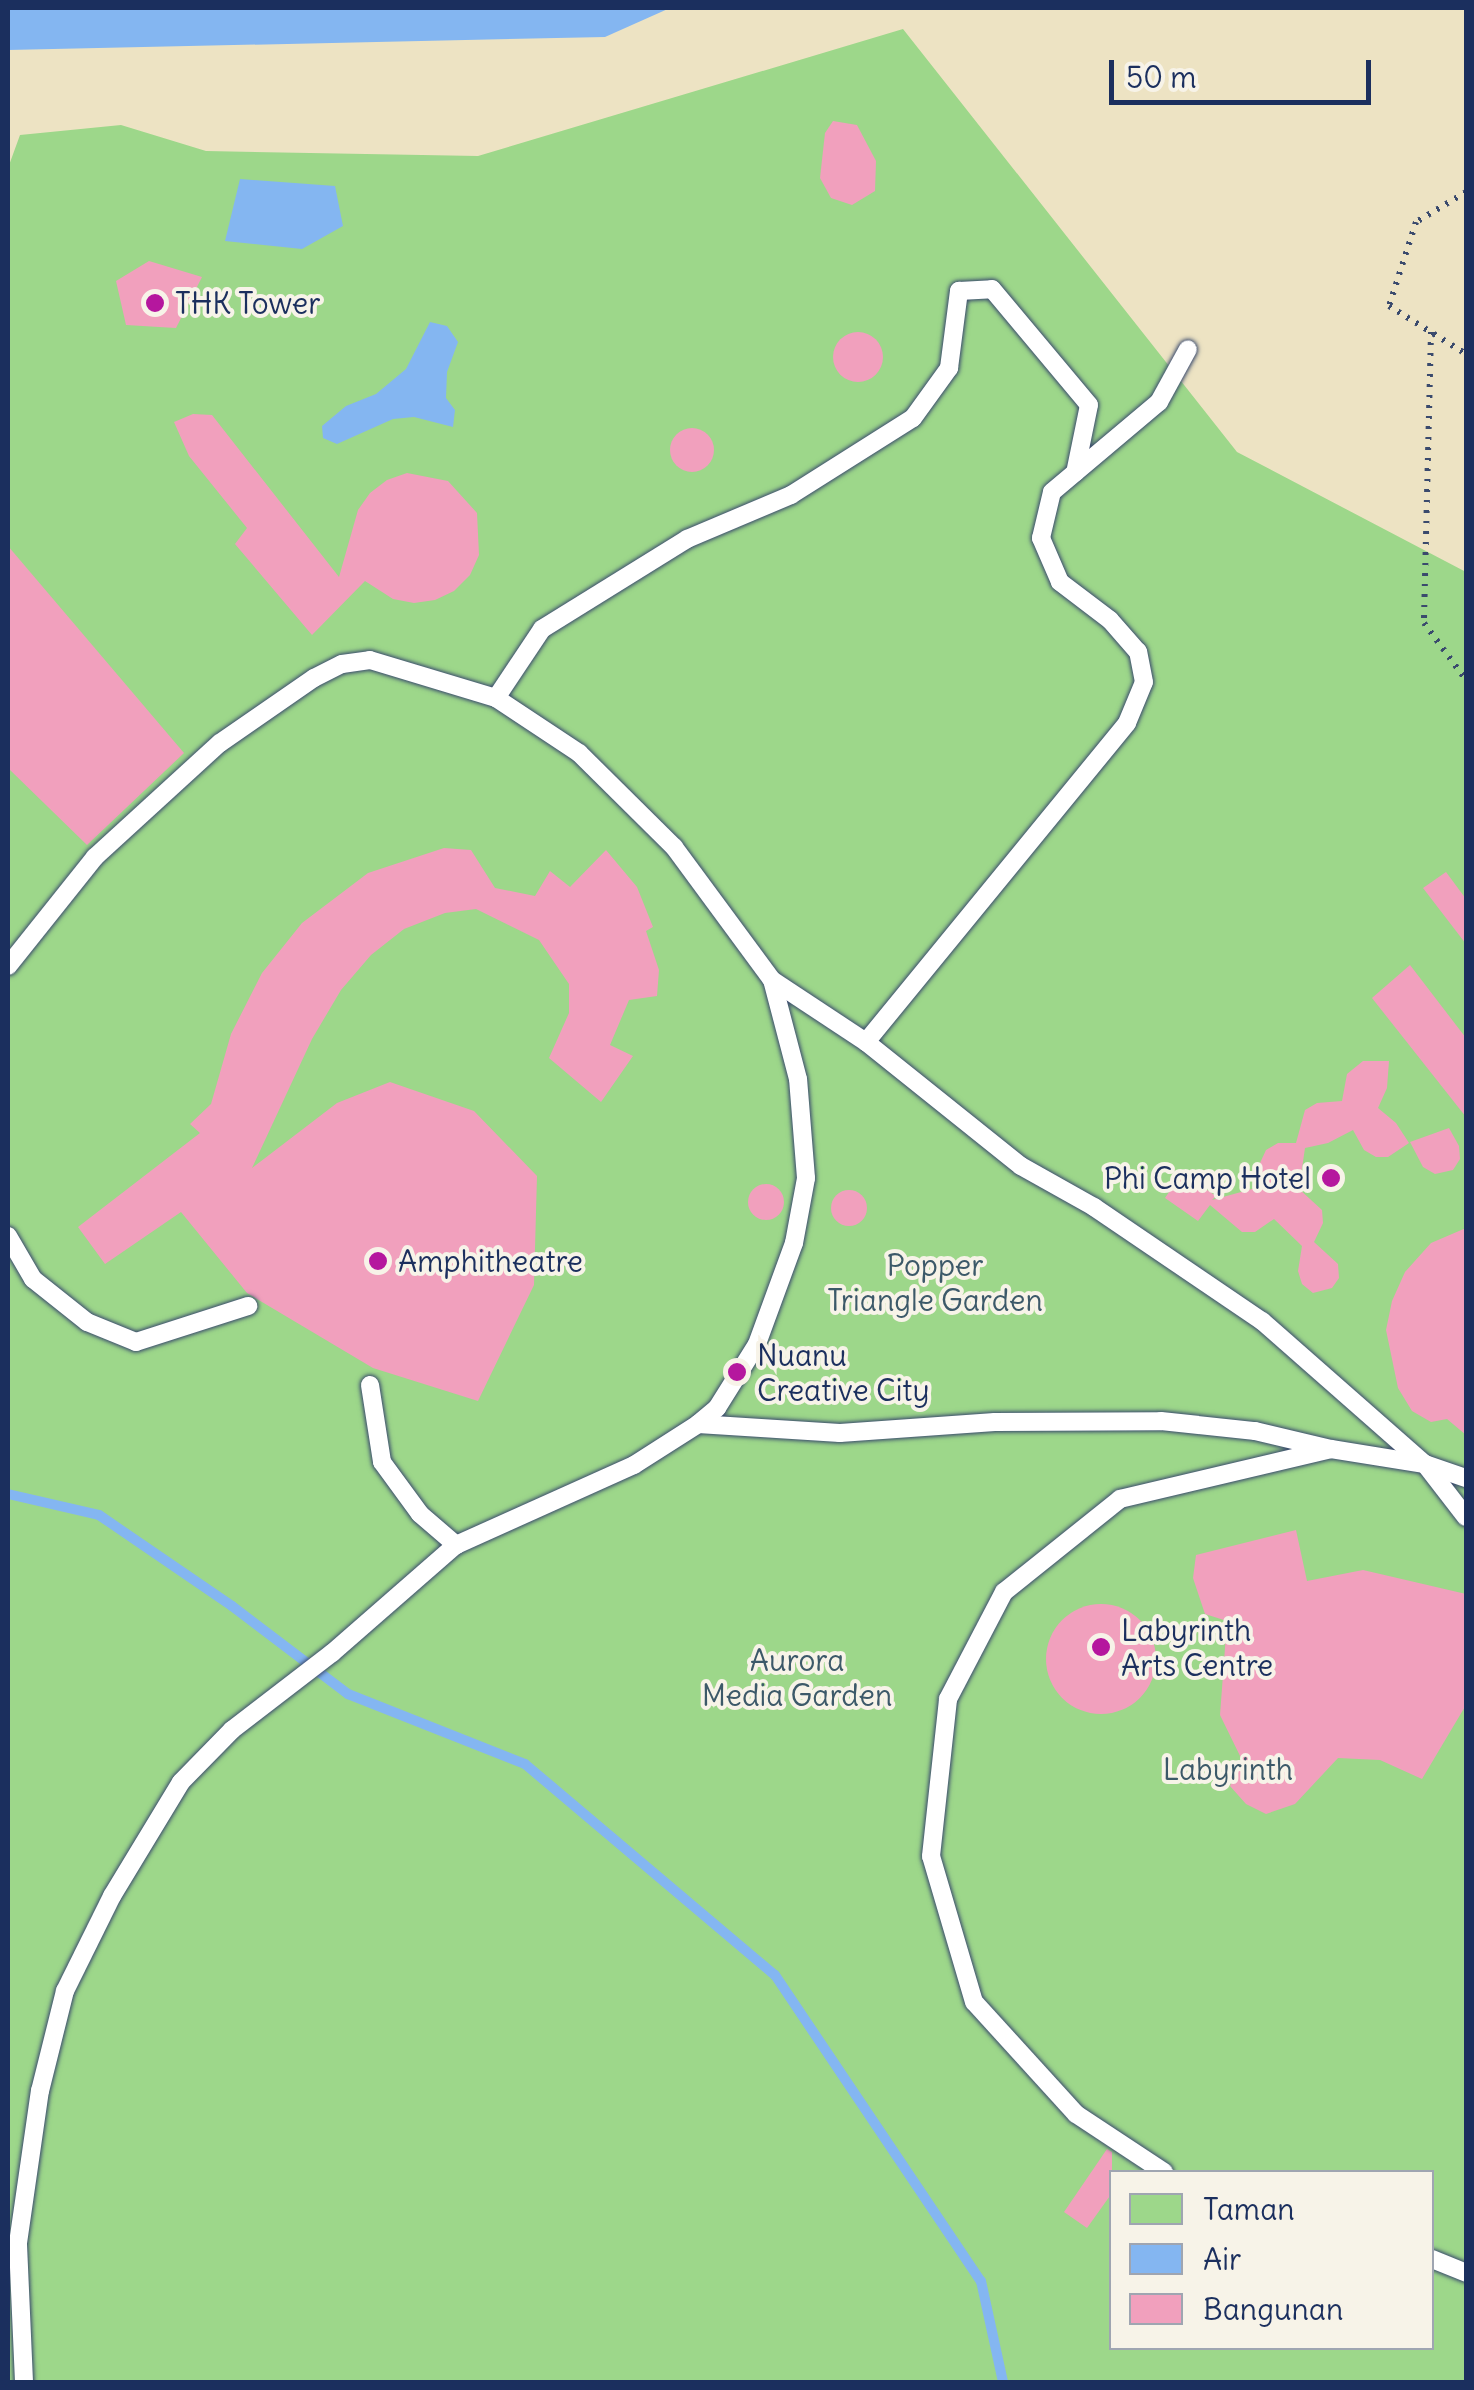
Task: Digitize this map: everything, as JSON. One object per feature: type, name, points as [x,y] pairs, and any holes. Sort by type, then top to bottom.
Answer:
[{"type":"lane","points":[[496,698],[542,630],[687,538],[791,496],[913,418],[949,368],[959,291],[992,289],[1089,405],[1075,473]]},
{"type":"lane","points":[[866,1042],[1127,723],[1144,682],[1138,652],[1110,620],[1060,582],[1041,538],[1052,492],[1160,402],[1188,349]]},
{"type":"lane","points":[[8,966],[95,857],[220,743],[314,678],[342,664],[370,660],[496,698],[579,754],[674,846],[772,980],[866,1042],[1022,1166],[1094,1207],[1262,1321],[1425,1464],[1466,1517]]},
{"type":"lane","points":[[24,2382],[18,2243],[40,2091],[65,1991],[112,1896],[181,1782],[232,1730],[332,1653],[456,1545],[634,1465],[698,1424],[717,1408],[757,1344],[794,1243],[806,1178],[798,1080],[772,980]]},
{"type":"lane","points":[[8,1236],[34,1279],[87,1322],[136,1342],[248,1306]]},
{"type":"lane","points":[[370,1385],[382,1462],[420,1514],[456,1545]]},
{"type":"lane","points":[[698,1424],[840,1432],[995,1422],[1161,1421],[1256,1431],[1331,1450],[1425,1464],[1466,1478]]},
{"type":"lane","points":[[1161,2170],[1076,2114],[974,2002],[931,1856],[948,1699],[1004,1592],[1120,1499],[1331,1450]]},
{"type":"lane","points":[[1434,2260],[1466,2273]]},
{"type":"path","points":[[1466,192],[1416,222],[1389,306],[1466,354]]},
{"type":"path","points":[[1431,332],[1424,623],[1466,680]]},
{"type":"green space","name":"Nuanu Creative City","points":[[903,29],[1237,452],[1466,572],[1466,2382],[8,2382],[8,168],[20,135],[121,125],[206,151],[478,156]]},
{"type":"water","points":[[8,8],[670,8],[605,37],[8,50]]},
{"type":"water","points":[[240,179],[335,186],[343,226],[302,249],[225,241]]},
{"type":"water","points":[[430,322],[447,326],[458,342],[447,372],[446,398],[455,410],[453,427],[414,417],[393,419],[337,444],[323,438],[322,426],[346,406],[376,394],[406,369]]},
{"type":"building","points":[[833,121],[857,125],[876,161],[875,191],[852,205],[831,198],[820,178],[825,133]]},
{"type":"building","name":"THK Tower","points":[[149,261],[202,277],[176,328],[126,325],[116,281]]},
{"type":"building","points":[[858,332],[876,339],[883,357],[876,375],[858,382],[840,375],[833,357],[840,339]]},
{"type":"building","points":[[193,414],[212,415],[339,577],[358,510],[370,493],[387,480],[407,473],[448,481],[477,513],[479,555],[470,575],[454,591],[435,600],[414,603],[393,599],[365,581],[312,635],[235,544],[247,528],[189,456],[174,422]]},
{"type":"building","points":[[692,428],[708,434],[714,450],[708,466],[692,472],[676,466],[670,450],[676,434]]},
{"type":"building","points":[[8,546],[184,753],[87,845],[8,768]]},
{"type":"building","points":[[444,848],[471,850],[495,888],[535,896],[550,871],[570,887],[606,850],[637,887],[653,927],[646,931],[659,970],[657,996],[629,1000],[610,1045],[633,1056],[601,1102],[549,1058],[569,1013],[569,984],[539,940],[476,909],[445,913],[404,929],[371,955],[341,990],[312,1039],[252,1168],[337,1103],[390,1082],[474,1111],[537,1176],[534,1285],[478,1401],[373,1368],[247,1293],[181,1212],[105,1264],[78,1227],[200,1133],[190,1124],[211,1104],[231,1034],[262,973],[302,923],[368,873]]},
{"type":"building","points":[[1446,872],[1466,899],[1466,944],[1423,888]]},
{"type":"building","points":[[1410,965],[1466,1038],[1466,1117],[1372,998]]},
{"type":"building","points":[[1363,1061],[1389,1061],[1387,1088],[1378,1108],[1396,1123],[1409,1143],[1388,1157],[1376,1157],[1364,1150],[1353,1130],[1328,1143],[1305,1148],[1299,1189],[1322,1210],[1323,1223],[1314,1242],[1338,1264],[1339,1278],[1332,1288],[1313,1293],[1302,1284],[1298,1271],[1302,1246],[1274,1219],[1255,1232],[1242,1232],[1210,1205],[1198,1221],[1165,1198],[1182,1173],[1216,1196],[1212,1200],[1263,1186],[1260,1163],[1266,1150],[1278,1143],[1296,1143],[1305,1110],[1317,1103],[1342,1101],[1347,1074]]},
{"type":"building","points":[[1449,1128],[1459,1146],[1460,1159],[1453,1170],[1435,1174],[1423,1167],[1410,1142]]},
{"type":"building","points":[[766,1184],[779,1189],[784,1202],[779,1215],[766,1220],[753,1215],[748,1202],[753,1189]]},
{"type":"building","points":[[849,1190],[862,1195],[867,1208],[862,1221],[849,1226],[836,1221],[831,1208],[836,1195]]},
{"type":"building","points":[[1466,1228],[1466,1435],[1447,1419],[1431,1422],[1412,1411],[1398,1388],[1386,1330],[1392,1301],[1405,1272],[1431,1243]]},
{"type":"building","points":[[1296,1530],[1307,1581],[1363,1570],[1466,1594],[1466,1705],[1422,1779],[1380,1760],[1338,1758],[1295,1804],[1266,1814],[1246,1804],[1230,1786],[1242,1760],[1220,1715],[1227,1621],[1205,1614],[1193,1578],[1196,1555]]},
{"type":"building","points":[[1101,1604],[1122,1608],[1140,1620],[1152,1638],[1156,1659],[1152,1680],[1140,1698],[1122,1710],[1101,1714],[1080,1710],[1062,1698],[1050,1680],[1046,1659],[1050,1638],[1062,1620],[1080,1608]]},
{"type":"building","points":[[1107,2149],[1112,2152],[1109,2197],[1087,2228],[1064,2212]]},
{"type":"waterway","points":[[8,1494],[99,1515],[232,1606],[348,1694],[525,1764],[775,1975],[981,2281],[1003,2382]]},
{"type":"place","name":"THK Tower","points":[[155,303]]},
{"type":"place","name":"Phi Camp Hotel","points":[[1331,1178]]},
{"type":"place","name":"Amphitheatre","points":[[378,1261]]},
{"type":"place","name":"Nuanu Creative City","points":[[737,1372]]},
{"type":"place","name":"Labyrinth Arts Centre","points":[[1101,1647]]},
{"type":"park label","name":"Popper Triangle Garden","points":[[935,1282]]},
{"type":"park label","name":"Aurora Media Garden","points":[[797,1677]]},
{"type":"park label","name":"Labyrinth","points":[[1228,1769]]}]
